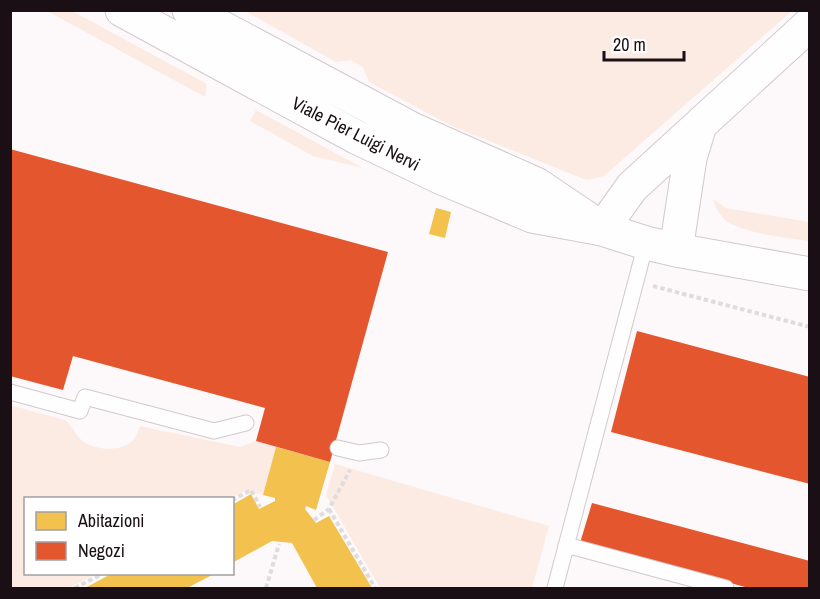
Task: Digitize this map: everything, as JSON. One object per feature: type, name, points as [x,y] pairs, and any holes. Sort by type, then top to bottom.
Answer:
[{"type":"street","name":"Viale Pier Luigi Nervi","points":[[122,10],[356,137],[442,178],[532,216],[602,229],[661,246],[810,274]]},
{"type":"street","name":"Viale Pier Luigi Nervi","points":[[189,10],[412,129],[536,184],[602,229]]},
{"type":"street","points":[[602,229],[632,187],[810,24]]},
{"type":"street","points":[[661,246],[700,125]]},
{"type":"lane","points":[[555,588],[636,282],[661,246]]},
{"type":"lane","points":[[10,392],[80,411],[85,397],[214,430],[246,423]]},
{"type":"lane","points":[[338,448],[359,453],[381,450]]},
{"type":"lane","points":[[566,545],[726,588]]},
{"type":"path","points":[[636,282],[810,327]]},
{"type":"path","points":[[314,520],[328,509],[359,453]]},
{"type":"path","points":[[234,499],[251,490],[260,507]]},
{"type":"path","points":[[328,509],[375,588]]},
{"type":"path","points":[[266,588],[279,544]]},
{"type":"path","points":[[75,588],[98,575]]},
{"type":"shaded area","points":[[47,11],[72,11],[207,84],[205,97]]},
{"type":"shaded area","points":[[245,11],[792,11],[604,176],[586,180],[452,126],[369,82],[363,67],[351,60],[336,62]]},
{"type":"shaded area","points":[[256,110],[363,168],[313,156],[250,121]]},
{"type":"shaded area","points":[[713,199],[726,208],[809,222],[809,241],[741,228],[725,220],[716,208]]},
{"type":"shaded area","points":[[10,405],[65,420],[84,442],[96,447],[110,449],[124,446],[135,438],[140,426],[240,447],[256,441],[276,447],[263,495],[247,490],[232,497],[24,497],[24,575],[94,575],[69,588],[11,588]]},
{"type":"shaded area","points":[[335,464],[549,526],[532,588],[380,588],[326,495]]},
{"type":"building: Abitazioni","points":[[436,208],[451,212],[445,238],[429,234]]},
{"type":"building: Abitazioni","points":[[276,447],[330,462],[316,510],[306,506],[305,509],[316,523],[329,516],[372,588],[317,588],[292,543],[272,541],[234,562],[234,504],[251,494],[259,509],[275,501],[275,498],[263,495]]},
{"type":"building: Abitazioni","points":[[109,575],[212,575],[187,588],[85,588]]},
{"type":"building: Negozi","points":[[10,149],[388,252],[330,462],[256,441],[265,408],[73,356],[63,390],[10,376]]},
{"type":"building: Negozi","points":[[637,331],[810,377],[810,484],[611,432]]},
{"type":"building: Negozi","points":[[592,503],[810,561],[810,588],[749,588],[580,543]]}]
